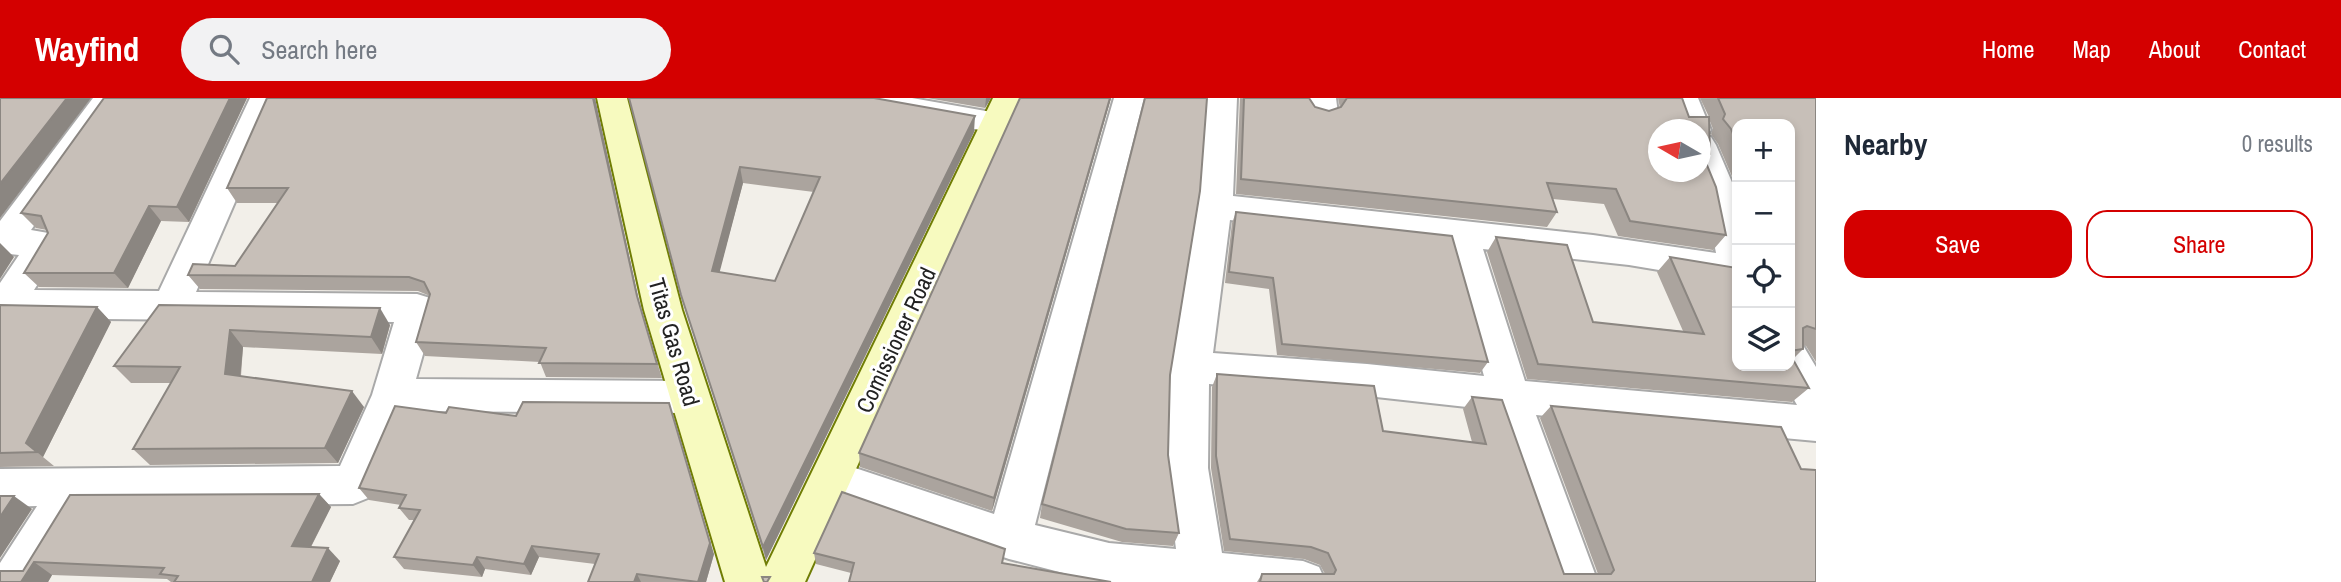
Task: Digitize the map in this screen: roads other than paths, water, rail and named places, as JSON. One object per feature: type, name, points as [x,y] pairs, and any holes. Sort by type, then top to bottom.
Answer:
[{"type":"street","points":[[3,304],[42,249],[41,243],[6,242],[7,237],[40,196],[109,98]]},
{"type":"street","points":[[171,305],[265,98]]},
{"type":"street","name":"Titas Gas Road","points":[[612,98],[663,310],[748,582]]},
{"type":"street","points":[[856,98],[1003,111]]},
{"type":"street","points":[[1009,540],[1129,98]]},
{"type":"street","points":[[1203,576],[1187,468],[1188,389],[1215,206],[1222,98]]},
{"type":"street","points":[[1683,98],[1691,119]]},
{"type":"street","name":"Comissioner Road","points":[[782,582],[1003,111]]},
{"type":"street","points":[[1711,172],[1723,201],[1732,245]]},
{"type":"street","points":[[0,199],[40,196]]},
{"type":"street","points":[[1215,206],[1599,248],[1732,268]]},
{"type":"street","points":[[1461,234],[1508,393],[1576,582]]},
{"type":"street","points":[[0,488],[353,485],[392,395],[417,308],[3,304]]},
{"type":"street","points":[[1795,366],[1816,402]]},
{"type":"street","points":[[1192,368],[1508,393],[1637,409],[1816,424]]},
{"type":"street","points":[[392,395],[688,397]]},
{"type":"street","points":[[831,479],[1009,540],[1109,564],[1203,576],[1303,582]]},
{"type":"street","points":[[14,582],[73,488]]}]
